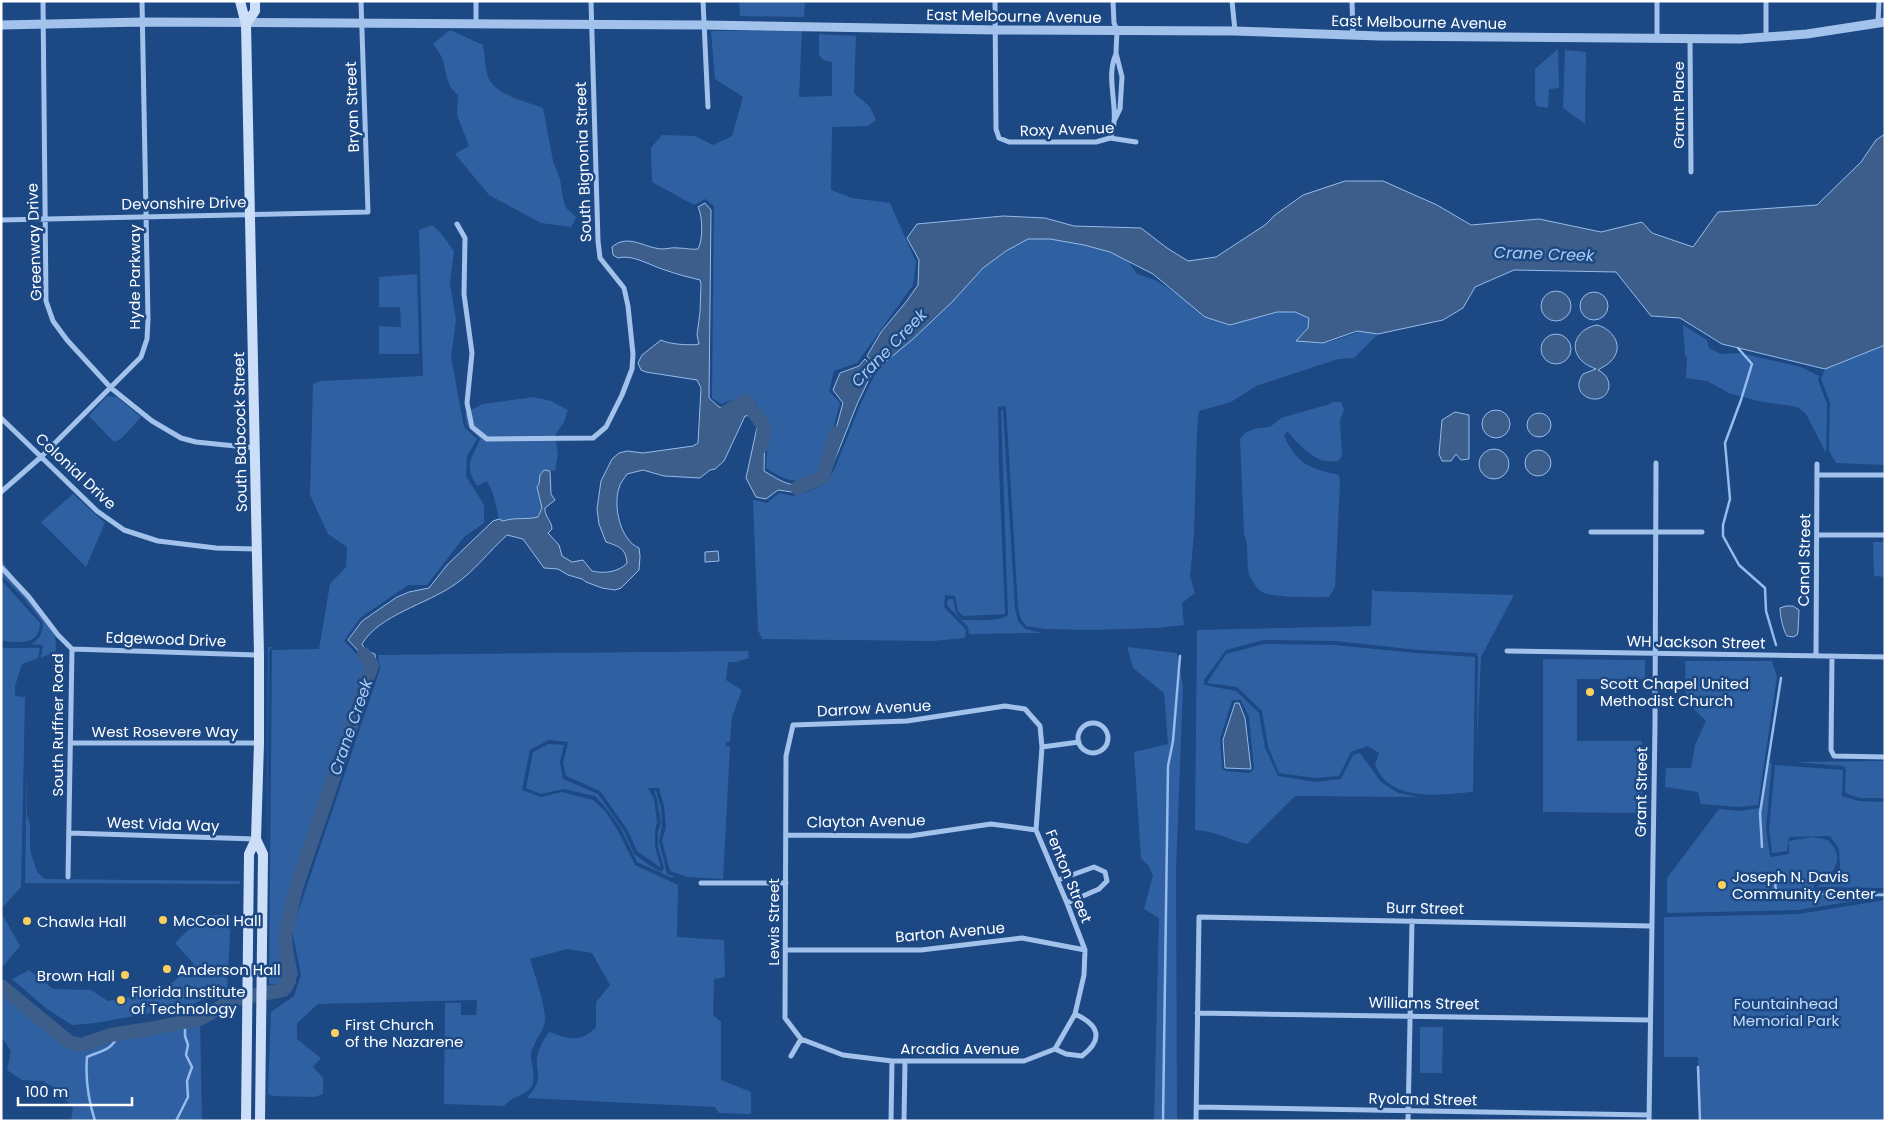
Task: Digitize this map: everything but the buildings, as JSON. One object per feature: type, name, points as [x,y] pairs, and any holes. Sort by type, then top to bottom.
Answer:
[{"type":"main road","name":"South Babcock Street","points":[[240,1],[246,24],[259,654],[256,839],[249,854],[246,1121]]},
{"type":"main road","name":"South Babcock Street","points":[[246,24],[255,11],[255,1]]},
{"type":"main road","name":"South Babcock Street","points":[[256,839],[263,854],[260,1121]]},
{"type":"street","name":"Greenway Drive","points":[[43,1],[46,301],[52,319],[67,340],[111,388],[152,421],[181,438],[211,445],[255,448]]},
{"type":"street","name":"Hyde Parkway","points":[[1,492],[41,456],[142,356],[147,339],[147,217],[142,1]]},
{"type":"street","name":"Bryan Street","points":[[361,1],[368,212]]},
{"type":"street","points":[[476,1],[476,25]]},
{"type":"street","name":"South Bignonia Street","points":[[457,224],[465,238],[464,294],[472,353],[466,403],[472,427],[487,439],[593,438],[606,427],[622,395],[632,369],[633,354],[628,306],[624,288],[600,258],[591,1]]},
{"type":"street","points":[[703,1],[708,107]]},
{"type":"street","points":[[995,1],[996,30]]},
{"type":"street","points":[[1114,1],[1116,53],[1122,77],[1120,109],[1114,121]]},
{"type":"street","points":[[1232,1],[1235,31]]},
{"type":"street","points":[[1352,1],[1353,36]]},
{"type":"street","points":[[1657,1],[1657,39]]},
{"type":"street","points":[[1766,1],[1766,38]]},
{"type":"street","points":[[1878,1],[1882,22]]},
{"type":"street","name":"East Melbourne Avenue","points":[[1,25],[143,22],[704,25],[996,30],[1235,31],[1353,36],[1690,39],[1766,38],[1807,34],[1882,22]]},
{"type":"street","name":"Roxy Avenue","points":[[996,30],[996,129],[999,138],[1009,142],[1096,142],[1110,138],[1136,142]]},
{"type":"street","name":"Grant Place","points":[[1690,39],[1691,172]]},
{"type":"street","points":[[1110,138],[1114,129],[1112,82],[1113,60],[1116,53]]},
{"type":"street","name":"Devonshire Drive","points":[[1,220],[368,212]]},
{"type":"street","name":"Colonial Drive","points":[[1,418],[97,511],[124,530],[158,541],[216,548],[258,549]]},
{"type":"street","name":"Grant Street","points":[[1649,1118],[1656,463]]},
{"type":"street","name":"Canal Street","points":[[1816,656],[1818,464]]},
{"type":"street","points":[[1818,475],[1885,474]]},
{"type":"street","points":[[1591,532],[1702,532]]},
{"type":"street","points":[[1818,535],[1885,536]]},
{"type":"street","name":"South Ruffner Road","points":[[1,568],[72,649],[72,743],[68,877]]},
{"type":"street","name":"Edgewood Drive","points":[[72,649],[259,654]]},
{"type":"street","name":"WH Jackson Street","points":[[1507,652],[1885,657]]},
{"type":"street","points":[[1832,656],[1831,750],[1834,756],[1885,757]]},
{"type":"street","name":"Darrow Avenue","points":[[786,756],[791,722],[907,722],[1005,706],[1025,709],[1040,726]]},
{"type":"street","points":[[1089,723],[1102,726],[1108,734],[1107,744],[1095,753],[1085,750],[1079,742],[1078,735],[1081,729],[1089,723]]},
{"type":"street","name":"Fenton Street","points":[[1040,726],[1042,747],[1036,830],[1085,950],[1084,975],[1075,1014],[1054,1048]]},
{"type":"street","points":[[1042,747],[1079,742]]},
{"type":"street","name":"West Rosevere Way","points":[[72,743],[259,743]]},
{"type":"street","name":"Lewis Street","points":[[786,756],[785,1018],[800,1039]]},
{"type":"street","name":"Clayton Avenue","points":[[786,835],[910,836],[991,824],[1036,830]]},
{"type":"street","name":"West Vida Way","points":[[70,833],[256,839]]},
{"type":"street","points":[[1058,880],[1094,867],[1105,872],[1107,881],[1099,889],[1067,903]]},
{"type":"street","points":[[701,883],[786,883]]},
{"type":"street","name":"Burr Street","points":[[1197,1013],[1200,917],[1651,926]]},
{"type":"street","points":[[1408,1121],[1412,920]]},
{"type":"street","name":"Barton Avenue","points":[[786,950],[921,950],[1022,938],[1085,950]]},
{"type":"street","points":[[1196,1121],[1197,1013]]},
{"type":"street","name":"Williams Street","points":[[1197,1013],[1649,1020]]},
{"type":"street","points":[[1054,1048],[1066,1054],[1082,1056],[1093,1047],[1096,1036],[1092,1025],[1086,1018],[1075,1014]]},
{"type":"street","points":[[791,1056],[800,1039]]},
{"type":"street","name":"Arcadia Avenue","points":[[800,1039],[843,1055],[892,1061],[1024,1061],[1054,1048]]},
{"type":"street","points":[[892,1061],[892,1121]]},
{"type":"street","points":[[904,1061],[904,1121]]},
{"type":"street","name":"Ryoland Street","points":[[1196,1107],[1649,1118]]},
{"type":"green space","points":[[739,1],[805,1],[804,17],[740,16]]},
{"type":"green space","points":[[450,30],[483,45],[486,70],[492,84],[512,97],[543,108],[553,161],[560,179],[563,199],[566,208],[576,217],[571,227],[541,223],[489,195],[455,154],[469,146],[457,115],[458,95],[449,83],[442,58],[433,44]]},
{"type":"green space","points":[[802,30],[799,97],[832,96],[832,62],[823,60],[819,55],[819,34],[856,36],[854,93],[870,107],[876,120],[867,126],[832,127],[831,190],[852,198],[890,203],[916,262],[913,285],[857,363],[834,371],[829,391],[840,403],[821,474],[805,479],[793,480],[781,477],[766,468],[766,424],[753,398],[732,400],[721,404],[712,398],[714,206],[705,199],[694,205],[652,182],[651,148],[662,135],[695,136],[713,145],[732,136],[743,97],[715,79],[711,31]]},
{"type":"green space","points":[[1558,49],[1559,88],[1549,89],[1548,108],[1537,106],[1535,101],[1535,69]]},
{"type":"green space","points":[[1565,50],[1586,52],[1585,124],[1563,108]]},
{"type":"green space","points":[[432,225],[440,232],[454,251],[450,283],[456,320],[451,357],[464,427],[477,439],[467,456],[466,476],[484,505],[484,523],[464,537],[427,585],[408,585],[360,618],[344,641],[366,664],[367,670],[294,880],[284,928],[281,933],[282,981],[278,984],[269,984],[272,650],[319,649],[330,584],[346,567],[347,547],[328,534],[310,495],[313,384],[321,381],[423,376],[419,230]]},
{"type":"green space","points":[[1028,239],[1049,239],[1110,252],[1128,261],[1137,274],[1155,280],[1179,295],[1205,317],[1230,325],[1277,312],[1295,312],[1309,318],[1308,328],[1297,340],[1324,343],[1377,328],[1378,334],[1354,358],[1338,359],[1256,386],[1231,402],[1199,411],[1194,535],[1190,576],[1195,593],[1182,603],[1184,625],[1156,628],[1090,630],[1045,629],[1026,626],[1021,619],[1018,608],[1006,406],[998,407],[1005,614],[963,616],[958,611],[955,596],[945,595],[944,607],[966,630],[965,638],[932,641],[762,639],[758,630],[753,500],[767,503],[779,493],[793,496],[827,483],[878,368],[913,339],[953,301],[983,268],[1006,251]]},
{"type":"green space","points":[[417,274],[419,354],[379,354],[379,326],[401,327],[400,307],[379,307],[379,277]]},
{"type":"green space","points":[[1683,325],[1707,340],[1709,348],[1721,354],[1740,353],[1801,367],[1819,376],[1818,380],[1827,404],[1826,453],[1806,414],[1797,407],[1758,401],[1729,393],[1707,381],[1686,378],[1687,357],[1685,356]]},
{"type":"green space","points":[[1885,345],[1885,465],[1836,463],[1829,451],[1830,403],[1821,378],[1825,369]]},
{"type":"green space","points":[[109,396],[117,397],[141,417],[122,438],[114,442],[89,416]]},
{"type":"green space","points":[[534,397],[551,401],[568,410],[564,422],[555,435],[558,454],[555,471],[548,470],[537,487],[542,508],[538,518],[503,521],[499,519],[493,493],[487,481],[477,486],[470,472],[470,462],[480,439],[467,425],[465,413],[483,404]]},
{"type":"green space","points":[[1333,402],[1341,402],[1344,410],[1340,420],[1342,456],[1338,461],[1320,460],[1305,449],[1287,431],[1284,436],[1294,453],[1306,464],[1339,475],[1335,587],[1329,597],[1292,597],[1264,593],[1259,590],[1250,577],[1248,566],[1247,544],[1244,534],[1240,439],[1245,433],[1257,428],[1270,427],[1281,418]]},
{"type":"green space","points":[[1001,410],[1003,410],[1015,609],[1018,621],[1025,629],[1042,633],[969,634],[968,627],[947,605],[948,599],[953,599],[956,613],[962,620],[993,620],[1008,615]]},
{"type":"green space","points":[[73,494],[105,523],[86,567],[41,522]]},
{"type":"green space","points":[[1873,542],[1885,542],[1885,577],[1874,576]]},
{"type":"green space","points":[[1,560],[55,632],[56,651],[41,658],[43,645],[31,644],[40,635],[43,623],[23,597],[1,575]]},
{"type":"green space","points":[[1,580],[40,623],[39,631],[32,640],[21,642],[1,641]]},
{"type":"green space","points":[[1372,589],[1375,591],[1514,595],[1481,657],[1477,742],[1478,657],[1476,653],[1418,650],[1335,641],[1263,640],[1226,650],[1204,680],[1204,685],[1236,691],[1259,713],[1265,748],[1278,776],[1315,782],[1341,779],[1353,755],[1360,753],[1381,782],[1398,793],[1419,797],[1295,796],[1247,844],[1202,830],[1195,830],[1197,630],[1371,626]],"holes":[[[1241,700],[1249,717],[1254,769],[1250,773],[1225,771],[1222,768],[1220,739],[1232,701]]]},
{"type":"green space","points":[[1264,644],[1334,645],[1475,657],[1473,792],[1438,795],[1402,790],[1382,777],[1375,765],[1379,753],[1368,746],[1351,752],[1339,776],[1315,778],[1279,773],[1268,746],[1262,711],[1237,687],[1207,683],[1226,654]]},
{"type":"green space","points":[[268,647],[272,647],[269,650],[266,968]]},
{"type":"green space","points":[[1127,647],[1177,653],[1183,686],[1176,870],[1177,1121],[1154,1121],[1159,918],[1144,909],[1153,875],[1148,865],[1141,859],[1134,752],[1168,744],[1164,693],[1133,668]]},
{"type":"green space","points":[[1,648],[40,648],[38,658],[22,664],[15,686],[15,696],[25,697],[21,887],[1,909]]},
{"type":"green space","points":[[748,651],[749,658],[728,662],[726,680],[742,690],[732,717],[730,742],[726,742],[726,746],[730,747],[723,879],[688,877],[670,871],[662,841],[666,827],[664,806],[659,788],[648,788],[654,799],[657,822],[655,847],[661,868],[637,851],[627,829],[600,791],[566,776],[563,763],[568,742],[549,740],[530,750],[522,790],[541,797],[562,792],[593,800],[605,811],[617,829],[635,865],[678,885],[677,937],[724,940],[725,977],[714,979],[713,1015],[721,1022],[721,1080],[751,1092],[751,1114],[719,1113],[715,1107],[527,1098],[537,1083],[537,1057],[549,1032],[574,1039],[590,1032],[596,1027],[596,1002],[610,985],[592,953],[567,949],[530,959],[542,999],[545,1020],[531,1055],[534,1079],[532,1086],[527,1092],[504,1106],[444,1104],[445,1003],[461,1003],[461,1015],[476,1015],[477,1000],[318,1004],[297,1023],[297,1039],[321,1058],[313,1067],[323,1078],[323,1094],[315,1097],[272,1096],[268,1094],[271,1012],[294,996],[301,975],[292,930],[380,669],[378,655]]},
{"type":"green space","points":[[1543,659],[1645,660],[1645,679],[1577,679],[1577,741],[1642,741],[1642,813],[1543,812]]},
{"type":"green space","points":[[1685,661],[1772,661],[1777,677],[1758,805],[1739,807],[1701,804],[1698,792],[1665,787],[1666,768],[1691,768],[1695,745],[1706,721],[1686,701]]},
{"type":"green space","points":[[370,669],[376,670],[289,929],[298,974],[291,993],[266,993],[266,984],[269,988],[280,987],[285,982],[285,934],[298,881]]},
{"type":"green space","points":[[549,744],[564,745],[560,762],[563,779],[598,794],[624,831],[634,854],[661,872],[664,868],[658,847],[658,832],[661,823],[654,791],[656,791],[661,807],[662,826],[659,841],[667,874],[676,877],[670,877],[637,862],[620,827],[595,796],[563,789],[541,794],[526,788],[533,752]]},
{"type":"green space","points":[[1885,761],[1885,798],[1860,798],[1845,793],[1846,770],[1844,766],[1794,762]]},
{"type":"green space","points":[[27,762],[27,815],[30,825],[30,850],[37,872],[45,879],[240,881],[240,884],[25,883]]},
{"type":"green space","points":[[1768,763],[1772,763],[1766,828],[1770,856],[1789,854],[1789,841],[1812,837],[1828,840],[1837,854],[1836,865],[1827,877],[1814,884],[1814,890],[1885,892],[1885,896],[1798,910],[1667,913],[1667,878],[1719,809],[1739,811],[1760,808]]},
{"type":"green space","points":[[1775,765],[1843,770],[1842,796],[1859,801],[1885,802],[1885,888],[1816,887],[1830,878],[1840,868],[1839,849],[1830,836],[1789,837],[1787,851],[1772,853],[1769,829]]},
{"type":"green space","name":"Fountainhead Memorial Park","points":[[1885,900],[1885,1121],[1700,1121],[1698,1057],[1664,1057],[1664,917],[1799,914]]},
{"type":"green space","points":[[1,912],[20,946],[1,966]]},
{"type":"green space","points":[[204,915],[231,915],[227,989],[188,1006],[96,1023],[72,1025],[47,1009],[12,979],[29,970],[53,989],[91,990],[108,1001],[164,990],[194,964],[175,943]]},
{"type":"green space","points":[[1,991],[64,1045],[80,1051],[81,1045],[110,1035],[200,1019],[202,1121],[71,1121],[73,1108],[57,1090],[43,1081],[22,1080],[7,1070],[11,1051],[1,1036]]},
{"type":"green space","points":[[1420,1027],[1443,1027],[1442,1073],[1420,1073]]},
{"type":"water","points":[[1885,134],[1885,345],[1825,369],[1722,344],[1680,318],[1651,316],[1616,272],[1514,270],[1475,287],[1463,308],[1443,320],[1378,334],[1357,331],[1323,343],[1296,341],[1308,328],[1309,318],[1295,312],[1277,312],[1230,325],[1205,317],[1153,274],[1110,252],[1050,239],[1028,239],[1006,251],[983,268],[953,301],[913,339],[878,368],[867,356],[881,332],[918,285],[919,260],[907,238],[917,224],[1003,216],[1045,218],[1074,226],[1141,228],[1188,261],[1216,257],[1265,225],[1275,215],[1303,195],[1345,181],[1383,181],[1437,205],[1471,225],[1539,219],[1601,232],[1642,222],[1652,233],[1693,247],[1718,212],[1817,205],[1861,162],[1876,140]]},
{"type":"water","points":[[705,203],[711,210],[709,398],[719,407],[727,409],[735,403],[751,401],[760,415],[765,432],[764,471],[786,483],[799,485],[823,477],[843,403],[833,390],[840,373],[859,366],[865,359],[874,369],[825,480],[792,492],[778,490],[766,499],[756,497],[746,478],[759,418],[755,415],[745,416],[724,461],[700,478],[664,476],[643,470],[627,474],[621,483],[617,495],[618,513],[627,538],[639,548],[640,556],[639,570],[621,588],[615,590],[602,588],[568,575],[558,569],[544,568],[523,539],[507,535],[461,580],[443,592],[391,618],[370,634],[362,644],[365,650],[375,654],[376,670],[370,669],[369,662],[348,640],[362,621],[397,597],[409,592],[429,588],[447,565],[493,521],[538,517],[542,508],[537,487],[540,475],[544,470],[550,471],[551,494],[555,500],[545,508],[552,526],[548,533],[559,545],[562,556],[572,562],[583,560],[592,571],[597,572],[616,570],[627,563],[625,554],[618,546],[606,542],[599,524],[597,509],[601,481],[612,459],[619,453],[627,451],[643,453],[693,446],[698,443],[701,388],[697,380],[646,372],[641,370],[638,363],[642,355],[661,340],[668,343],[699,344],[697,335],[701,284],[700,280],[636,259],[618,258],[613,255],[612,247],[624,241],[630,241],[662,249],[698,249],[702,228],[698,207]]},
{"type":"water","points":[[1556,291],[1567,295],[1571,306],[1567,317],[1556,321],[1545,317],[1541,306],[1545,295]]},
{"type":"water","points":[[1594,292],[1604,296],[1608,306],[1604,316],[1594,320],[1584,316],[1580,306],[1584,296]]},
{"type":"water","points":[[1597,325],[1612,334],[1617,350],[1610,362],[1598,370],[1606,376],[1609,386],[1607,393],[1602,398],[1595,399],[1583,395],[1579,382],[1583,374],[1596,369],[1582,361],[1575,349],[1575,344],[1580,334]]},
{"type":"water","points":[[1556,334],[1562,335],[1570,343],[1570,355],[1562,363],[1556,364],[1550,363],[1542,355],[1541,349],[1542,343],[1550,335]]},
{"type":"water","points":[[1496,410],[1506,414],[1510,424],[1506,434],[1496,438],[1486,434],[1482,424],[1486,414]]},
{"type":"water","points":[[1455,412],[1469,415],[1469,459],[1461,460],[1456,454],[1451,461],[1442,461],[1439,454],[1442,420]]},
{"type":"water","points":[[1539,413],[1548,416],[1551,425],[1548,434],[1539,437],[1530,434],[1527,425],[1530,416]]},
{"type":"water","points":[[1494,449],[1500,450],[1508,458],[1508,470],[1500,478],[1494,479],[1488,478],[1480,470],[1479,464],[1480,458],[1488,450]]},
{"type":"water","points":[[1538,450],[1547,454],[1551,463],[1547,472],[1538,476],[1529,472],[1525,463],[1529,454]]},
{"type":"water","points":[[718,551],[719,561],[705,562],[705,552]]},
{"type":"water","points":[[1793,606],[1799,610],[1798,632],[1793,637],[1787,636],[1782,622],[1780,608]]},
{"type":"water","points":[[1235,703],[1239,703],[1245,718],[1251,769],[1225,768],[1223,740]]},
{"type":"waterway","points":[[1738,348],[1752,364],[1725,443],[1730,499],[1723,525],[1723,536],[1739,565],[1765,588],[1766,611],[1776,645]]},
{"type":"waterway","name":"Crane Creek","points":[[726,412],[746,401],[764,427],[762,446]]},
{"type":"waterway","name":"Crane Creek","points":[[797,488],[823,477],[836,433]]},
{"type":"waterway","name":"Crane Creek","points":[[1,986],[69,1042],[81,1045],[110,1035],[200,1019],[234,999],[283,990],[289,981],[285,936],[296,888],[372,665],[364,654]]},
{"type":"waterway","points":[[1163,1121],[1168,766],[1173,741],[1180,656]]},
{"type":"waterway","points":[[1762,847],[1760,813],[1781,678]]},
{"type":"waterway","points":[[1775,881],[1776,893],[1885,895]]},
{"type":"waterway","points":[[176,1121],[188,1097],[187,1081],[192,1067],[186,1055],[188,1045],[185,1029],[180,1023]]},
{"type":"waterway","points":[[95,1121],[86,1074],[87,1057],[110,1047],[119,1034]]},
{"type":"waterway","points":[[1698,1067],[1700,1121]]},
{"type":"place","name":"Scott Chapel United Methodist Church","points":[[1590,692]]},
{"type":"place","name":"Joseph N. Davis Community Center","points":[[1722,885]]},
{"type":"place","name":"McCool Hall","points":[[163,920]]},
{"type":"place","name":"Chawla Hall","points":[[27,921]]},
{"type":"place","name":"Anderson Hall","points":[[167,969]]},
{"type":"place","name":"Brown Hall","points":[[125,975]]},
{"type":"place","name":"Florida Institute of Technology","points":[[121,1000]]},
{"type":"place","name":"First Church of the Nazarene","points":[[335,1033]]}]
